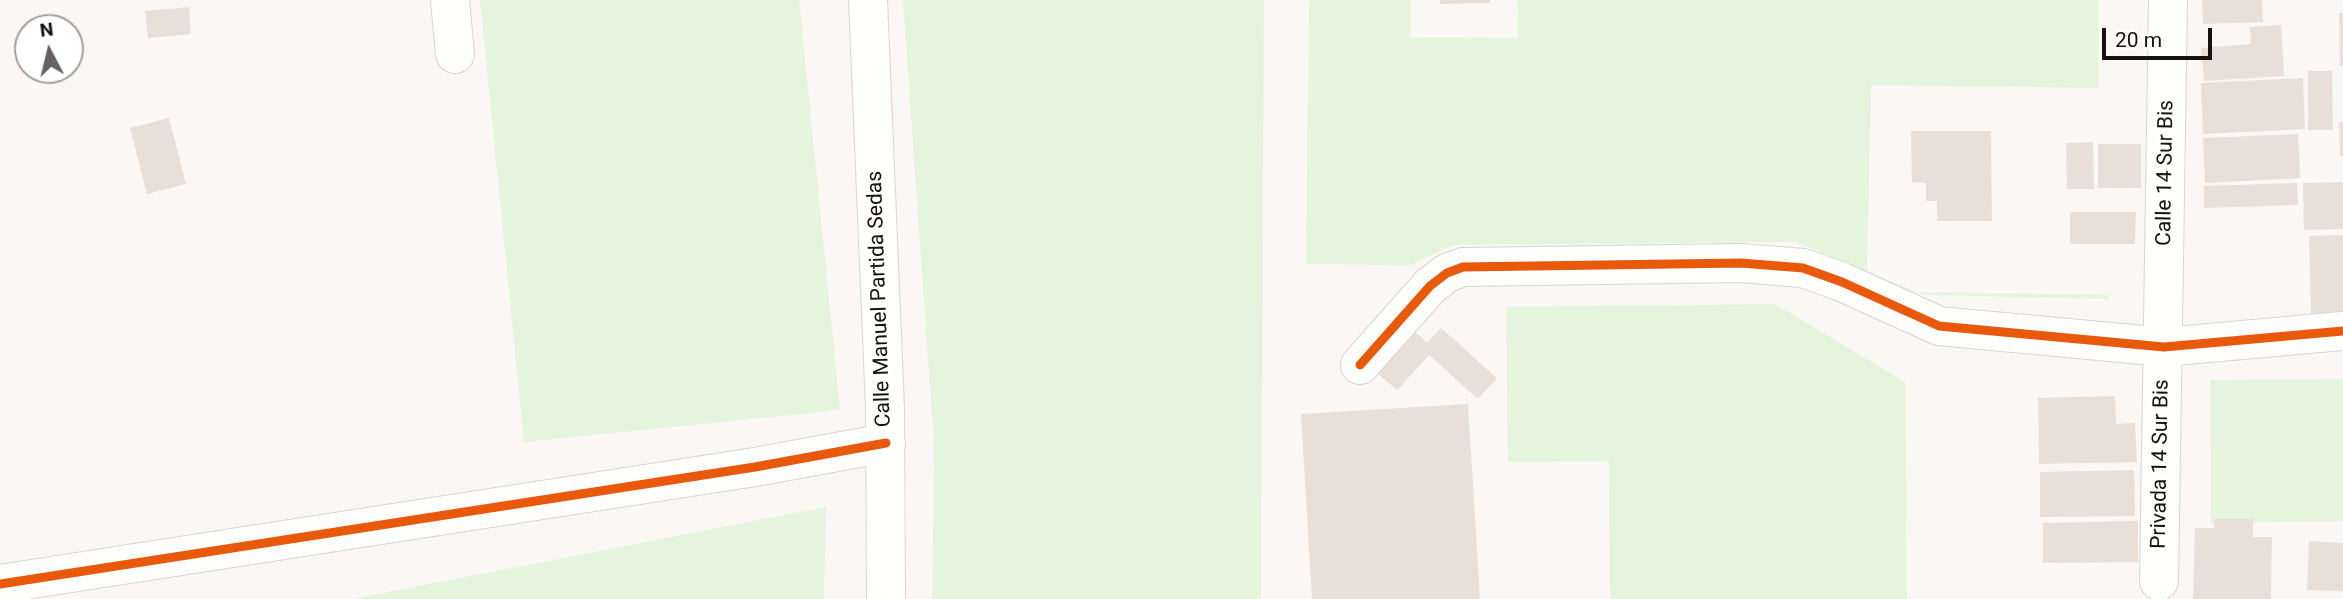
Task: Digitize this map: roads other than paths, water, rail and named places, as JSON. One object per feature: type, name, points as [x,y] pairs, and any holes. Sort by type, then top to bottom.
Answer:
[{"type":"street","points":[[450,0],[455,54]]},
{"type":"street","name":"Calle Manuel Partida Sedas","points":[[868,0],[886,443],[886,599]]},
{"type":"street","name":"Calle 14 Sur Bis","points":[[2164,347],[2168,0]]},
{"type":"street","points":[[1360,365],[1430,285],[1447,273],[1464,267],[1741,263],[1803,268],[1842,282],[1905,313],[1939,326],[2164,347],[2343,331]]},
{"type":"street","name":"Privada 14 Sur Bis","points":[[2159,581],[2164,347]]},
{"type":"street","points":[[0,584],[755,467],[886,443]]}]
